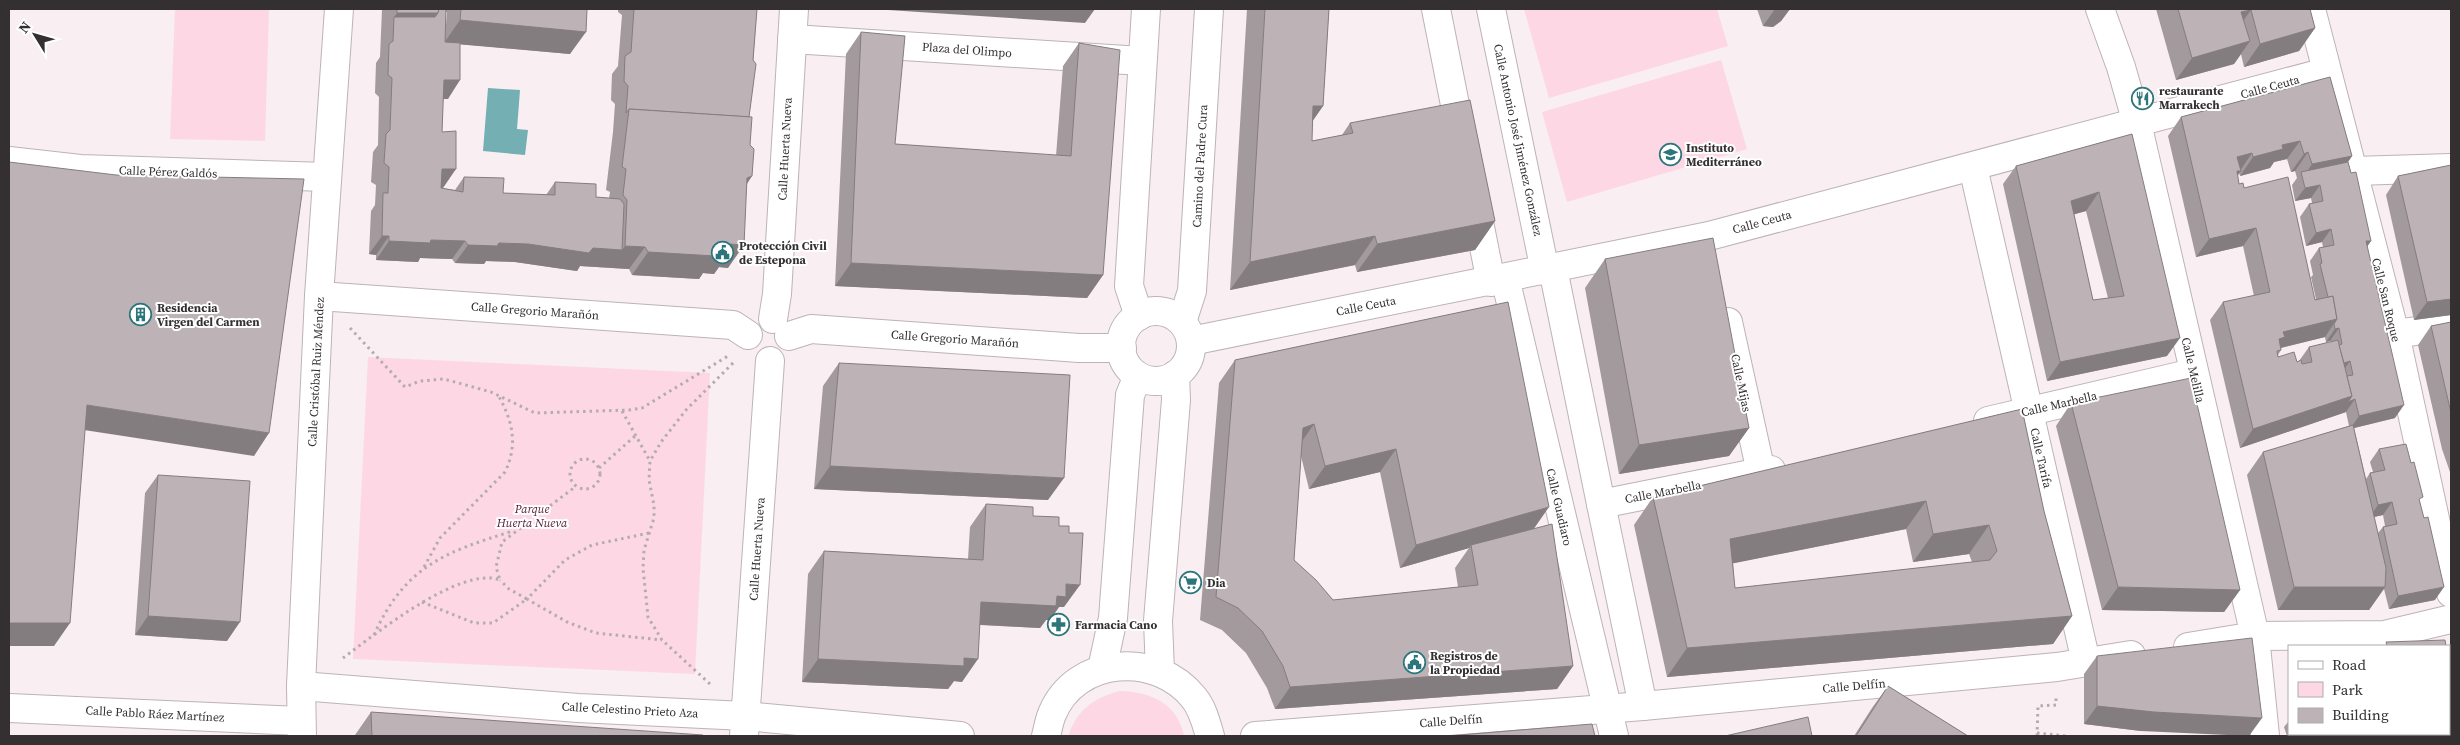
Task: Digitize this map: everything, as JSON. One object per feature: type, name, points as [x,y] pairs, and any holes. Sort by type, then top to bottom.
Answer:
[{"type":"street","name":"Calle Cristóbal Ruiz Méndez","points":[[301,729],[301,686],[319,296],[339,9]]},
{"type":"street","name":"Calle Huerta Nueva","points":[[744,726],[756,348],[783,356],[789,344],[781,328],[777,294],[794,9]]},
{"type":"street","points":[[1138,316],[1129,286],[1146,9]]},
{"type":"street","name":"Camino del Padre Cura","points":[[1187,332],[1192,291],[1209,9]]},
{"type":"street","points":[[1436,9],[1469,171],[1498,280]]},
{"type":"street","name":"Calle Antonio José Jiménez González","points":[[1491,9],[1549,270]]},
{"type":"street","name":"Calle Melilla","points":[[2100,9],[2121,66],[2137,124],[2255,636],[2265,736]]},
{"type":"street","name":"Calle San Roque","points":[[2311,9],[2395,334],[2451,593]]},
{"type":"street","name":"Plaza del Olimpo","points":[[792,39],[1142,61]]},
{"type":"street","name":"Calle Ceuta","points":[[1187,332],[1498,280],[1709,236],[2137,124],[2326,72]]},
{"type":"street","name":"Calle Pérez Galdós","points":[[9,161],[80,169],[327,177]]},
{"type":"street","name":"Calle Tarifa","points":[[1973,167],[2086,662]]},
{"type":"street","points":[[2354,171],[2451,168]]},
{"type":"street","points":[[1709,236],[1715,264]]},
{"type":"street","points":[[1549,270],[1601,504],[1643,706]]},
{"type":"street","name":"Calle Guadiaro","points":[[1498,280],[1614,736]]},
{"type":"street","name":"Calle Gregorio Marañón","points":[[319,296],[733,325],[756,348]]},
{"type":"street","name":"Calle Mijas","points":[[1724,302],[1761,472]]},
{"type":"street","points":[[1150,312],[1173,315],[1187,332],[1188,361],[1175,375],[1157,381],[1138,376],[1129,369],[1124,359],[1122,348],[1125,330],[1138,316],[1150,312]]},
{"type":"street","name":"Calle Gregorio Marañón","points":[[756,348],[750,329],[760,320],[781,328],[1078,348],[1122,348]]},
{"type":"street","points":[[2395,334],[2451,326]]},
{"type":"street","name":"Calle Marbella","points":[[1963,426],[2193,373]]},
{"type":"street","points":[[1160,672],[1158,621],[1176,400],[1175,375]]},
{"type":"street","points":[[1102,669],[1113,618],[1130,395],[1138,376]]},
{"type":"street","name":"Calle Marbella","points":[[1601,504],[1799,464]]},
{"type":"street","name":"Calle Delfín","points":[[1254,736],[1643,706],[2086,662],[2255,636],[2384,635],[2451,619]]},
{"type":"street","points":[[1046,736],[1052,714],[1064,694],[1081,679],[1102,669],[1122,665],[1141,666],[1160,672],[1179,683],[1194,698],[1205,718],[1210,736]]},
{"type":"street","name":"Calle Celestino Prieto Aza","points":[[301,686],[578,708],[744,726],[960,736]]},
{"type":"street","name":"Calle Pablo Ráez Martínez","points":[[9,708],[301,729]]},
{"type":"path","points":[[319,296],[405,387],[420,381],[444,379],[498,395],[535,414],[642,408],[737,350],[756,348]]},
{"type":"path","points":[[711,685],[662,640],[648,617],[643,568],[644,550],[654,518],[649,480],[650,461],[661,442],[686,410],[756,348]]},
{"type":"path","points":[[374,636],[382,616],[424,566],[440,538],[504,472],[511,460],[514,444],[509,415],[498,395]]},
{"type":"path","points":[[622,410],[650,461]]},
{"type":"path","points":[[599,468],[635,436]]},
{"type":"path","points":[[591,460],[599,468],[601,473],[599,480],[592,488],[584,490],[575,487],[569,475],[570,469],[577,461],[591,460]]},
{"type":"path","points":[[500,580],[496,567],[502,542],[575,487]]},
{"type":"path","points":[[424,566],[453,551],[520,529]]},
{"type":"path","points":[[422,602],[474,623],[493,623],[527,599],[565,560],[592,545],[650,533]]},
{"type":"path","points":[[340,660],[422,602],[454,586],[493,577],[500,580],[509,589],[567,622],[596,633],[662,640]]},
{"type":"path","points":[[2037,719],[2037,734],[2066,736]]},
{"type":"green space","points":[[175,9],[269,9],[265,141],[170,139]]},
{"type":"green space","points":[[1524,9],[1717,9],[1728,46],[1549,98]]},
{"type":"green space","points":[[1721,60],[1747,149],[1567,202],[1542,112]]},
{"type":"green space","name":"Parque Huerta Nueva","points":[[368,357],[710,373],[695,674],[353,659]]},
{"type":"green space","points":[[1120,691],[1142,694],[1161,702],[1175,715],[1181,725],[1184,736],[1068,736],[1076,719],[1087,706],[1102,697]]},
{"type":"water","points":[[488,88],[520,90],[517,129],[528,130],[525,155],[483,151]]},
{"type":"building","points":[[397,9],[439,9],[438,13],[397,13]]},
{"type":"building","points":[[439,9],[446,9],[445,42],[460,43],[460,80],[444,80],[442,132],[456,131],[456,169],[442,169],[441,188],[463,192],[464,177],[504,178],[503,193],[555,195],[555,182],[596,184],[596,197],[620,199],[624,204],[622,250],[593,248],[589,253],[528,244],[499,243],[497,246],[468,245],[465,241],[431,240],[430,243],[389,241],[389,236],[382,236],[383,193],[388,193],[389,167],[384,163],[386,134],[390,130],[392,78],[388,75],[389,44],[393,41],[394,17],[435,17]]},
{"type":"building","points":[[461,9],[587,9],[586,32],[460,20]]},
{"type":"building","points":[[634,9],[757,9],[753,60],[756,64],[749,117],[629,109],[626,113],[628,86],[624,81],[625,56],[631,52]]},
{"type":"building","points":[[1265,9],[1329,9],[1323,106],[1313,106],[1312,141],[1353,133],[1350,123],[1470,100],[1495,221],[1377,244],[1375,236],[1250,262]]},
{"type":"building","points":[[2178,9],[2310,9],[2315,28],[2260,44],[2251,10],[2241,12],[2250,41],[2192,58]]},
{"type":"building","points":[[861,32],[905,36],[895,144],[1071,156],[1079,43],[1120,50],[1103,275],[851,263]]},
{"type":"building","points":[[2330,77],[2352,156],[2312,164],[2308,152],[2304,154],[2300,141],[2282,145],[2283,149],[2253,157],[2252,153],[2237,157],[2241,171],[2237,171],[2239,184],[2243,183],[2244,188],[2288,177],[2315,300],[2333,296],[2337,319],[2283,332],[2285,337],[2279,339],[2281,350],[2277,351],[2278,357],[2294,352],[2297,362],[2301,360],[2302,364],[2312,362],[2309,347],[2338,340],[2352,396],[2253,429],[2223,302],[2270,292],[2256,228],[2209,239],[2181,117]]},
{"type":"building","points":[[629,109],[752,117],[750,145],[754,149],[752,176],[747,178],[744,245],[730,244],[730,252],[718,250],[715,256],[648,252],[645,247],[625,246],[627,200],[623,195],[626,169],[622,167]]},
{"type":"building","points":[[2132,134],[2180,338],[2060,362],[2016,166]],"holes":[[[2099,192],[2124,296],[2093,300],[2071,201]]]},
{"type":"building","name":"Residencia Virgen del Carmen","points":[[9,162],[116,175],[304,179],[269,433],[87,405],[70,623],[9,623]]},
{"type":"building","points":[[2348,162],[2351,173],[2356,172],[2371,241],[2366,241],[2404,405],[2359,416],[2355,399],[2348,402],[2352,396],[2347,376],[2353,375],[2350,361],[2344,363],[2339,345],[2342,344],[2339,328],[2335,329],[2334,324],[2337,319],[2333,296],[2328,297],[2320,264],[2322,263],[2319,248],[2334,245],[2331,229],[2316,233],[2309,204],[2323,201],[2320,185],[2305,188],[2301,172]]},
{"type":"building","points":[[2451,165],[2451,299],[2427,302],[2398,176]]},
{"type":"building","points":[[1713,238],[1749,428],[1639,445],[1605,259]]},
{"type":"building","points":[[1508,302],[1549,507],[1416,545],[1396,449],[1325,466],[1314,424],[1303,428],[1294,560],[1316,580],[1333,600],[1478,585],[1471,545],[1552,524],[1573,666],[1290,687],[1283,666],[1262,631],[1238,608],[1216,597],[1235,360]]},
{"type":"building","points":[[2451,322],[2451,413],[2431,326]]},
{"type":"building","points":[[839,363],[1070,375],[1064,478],[830,466]]},
{"type":"building","points":[[2191,378],[2240,590],[2118,587],[2071,403]]},
{"type":"building","points":[[2022,409],[2044,511],[2072,616],[1687,648],[1653,497]],"holes":[[[1926,501],[1933,534],[1989,525],[1997,551],[1990,560],[1735,588],[1730,539]]]},
{"type":"building","points":[[2353,425],[2386,568],[2385,587],[2294,587],[2263,452]]},
{"type":"building","points":[[2406,444],[2411,463],[2414,462],[2423,497],[2419,499],[2424,518],[2428,517],[2444,587],[2398,596],[2383,527],[2397,524],[2392,502],[2378,505],[2370,473],[2385,470],[2379,449]]},
{"type":"building","points":[[158,475],[250,481],[240,622],[148,616]]},
{"type":"building","points":[[986,504],[1033,507],[1033,516],[1059,517],[1059,526],[1069,526],[1069,533],[1083,533],[1080,585],[1066,584],[1066,597],[1057,596],[1056,606],[981,602],[978,659],[964,658],[964,666],[818,659],[824,551],[983,560]]},
{"type":"building","points":[[2252,638],[2262,718],[2154,712],[2097,706],[2097,656]]},
{"type":"building","points":[[2445,640],[2446,645],[2387,645],[2386,642]]},
{"type":"building","points":[[1888,686],[1968,736],[1856,736]]},
{"type":"building","points":[[2451,702],[2451,736],[2305,736],[2450,735]]},
{"type":"building","points":[[371,712],[703,735],[703,736],[372,736]]},
{"type":"building","points":[[1808,717],[1812,736],[1725,736]]},
{"type":"building","points":[[1592,724],[1595,736],[1448,736]]},
{"type":"place","name":"restaurante Marrakech","points":[[2143,98]]},
{"type":"place","name":"Instituto Mediterráneo","points":[[1670,155]]},
{"type":"place","name":"Protección Civil de Estepona","points":[[723,253]]},
{"type":"place","name":"Residencia Virgen del Carmen","points":[[141,315]]},
{"type":"place","name":"Dia","points":[[1191,583]]},
{"type":"place","name":"Farmacia Cano","points":[[1059,625]]},
{"type":"place","name":"Registros de la Propiedad","points":[[1414,663]]}]
